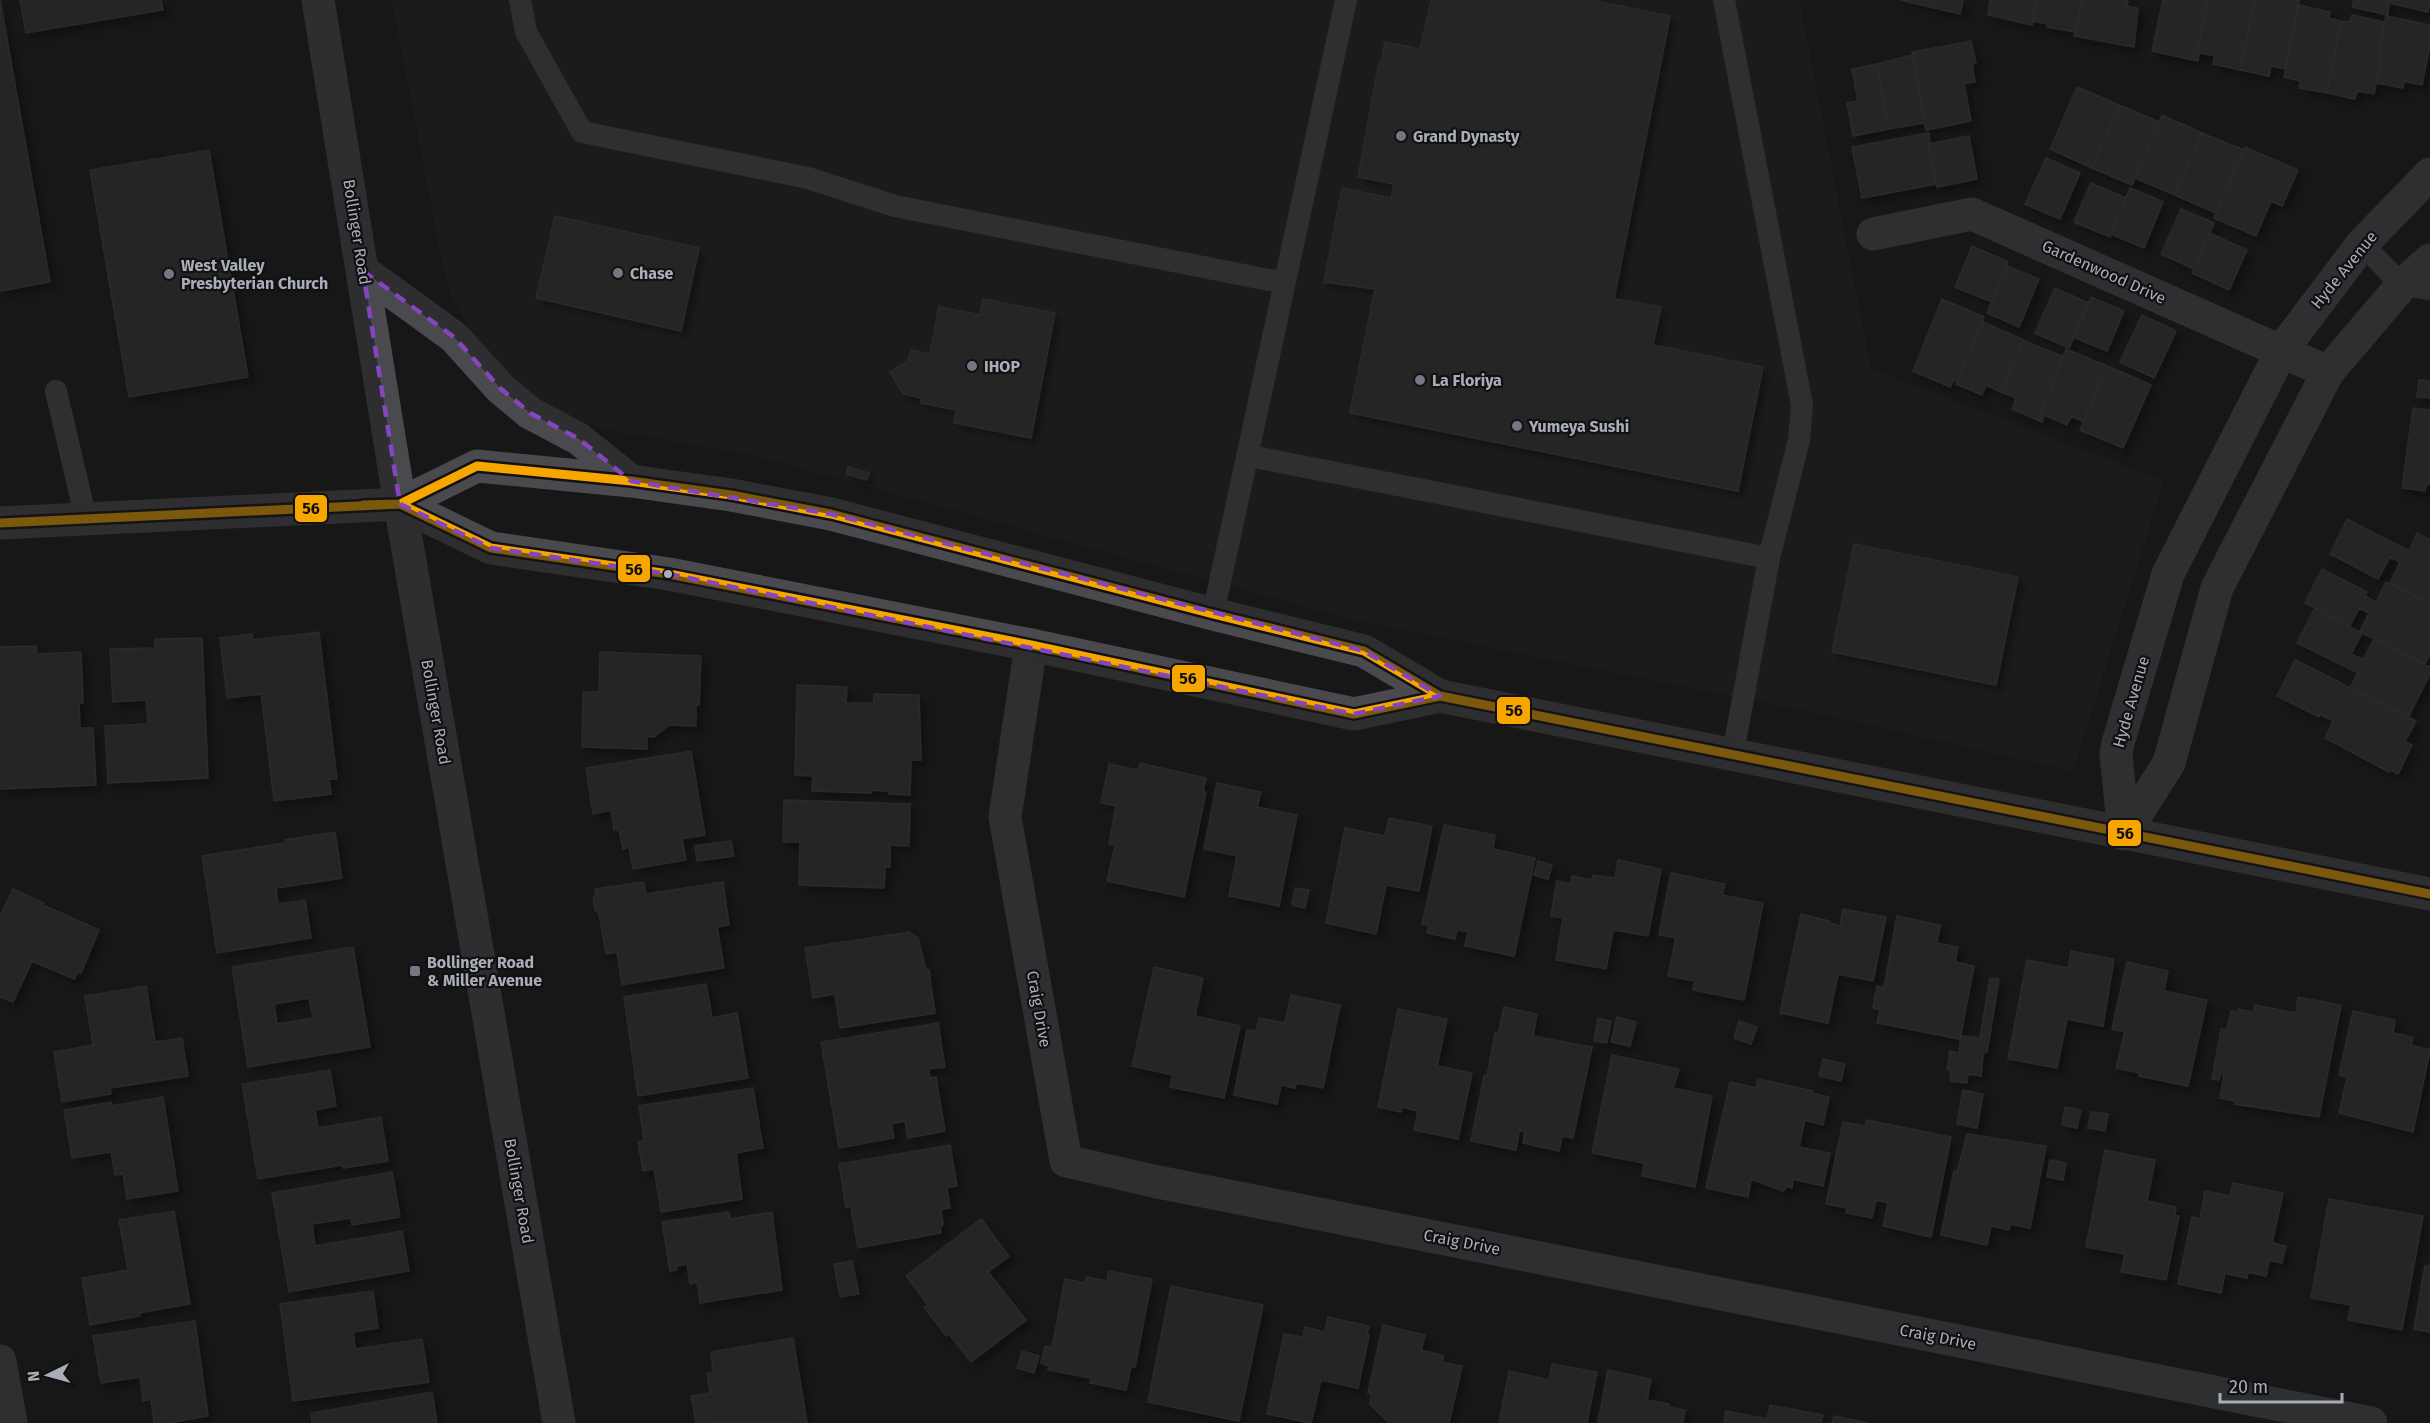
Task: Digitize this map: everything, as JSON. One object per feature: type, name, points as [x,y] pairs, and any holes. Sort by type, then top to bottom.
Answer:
[{"type":"main road","name":"Bollinger Road","points":[[318,0],[400,504],[559,1423]]},
{"type":"main road","points":[[363,271],[454,337],[500,388],[530,413],[579,439],[631,481]]},
{"type":"main road","points":[[0,523],[400,504],[477,466],[631,481],[731,495],[831,514],[1364,651],[1440,696],[2430,894]]},
{"type":"main road","points":[[400,504],[491,548],[669,574],[1031,645],[1354,714],[1440,696]]},
{"type":"street","name":"Hyde Avenue","points":[[2124,834],[2116,754],[2168,573],[2282,350],[2362,244],[2430,174]]},
{"type":"street","name":"Gardenwood Drive","points":[[1873,234],[1972,214],[2328,372]]},
{"type":"street","points":[[2124,834],[2169,763],[2217,588],[2328,372],[2416,287],[2430,260]]},
{"type":"street","name":"Craig Drive","points":[[1031,645],[1005,818],[1066,1161],[1164,1183],[2371,1423]]},
{"type":"street","points":[[0,1361],[11,1423]]},
{"type":"lane","points":[[520,0],[526,32],[582,132],[808,178],[896,206],[1284,284]]},
{"type":"lane","points":[[1213,614],[1250,456],[1284,284],[1346,0]]},
{"type":"lane","points":[[1724,0],[1802,405],[1799,440],[1769,558],[1733,753]]},
{"type":"lane","points":[[2362,244],[2416,287]]},
{"type":"lane","points":[[56,392],[86,519]]},
{"type":"lane","points":[[1250,456],[1769,558]]},
{"type":"highlighted area","points":[[363,271],[454,337],[500,388],[530,413],[579,439],[631,481],[831,514],[1364,651],[1440,696],[1354,714],[669,574],[491,548],[400,504]]},
{"type":"shaded area","points":[[392,0],[1799,0],[1871,369],[2164,481],[2073,771],[1825,715],[1346,618],[753,455],[604,429],[576,419],[534,397],[489,357],[469,328],[451,294],[442,262]]},
{"type":"building","points":[[0,0],[50,282],[0,291]]},
{"type":"building","points":[[20,0],[161,0],[163,10],[26,33]]},
{"type":"building","points":[[1431,0],[1591,0],[1670,16],[1614,299],[1661,307],[1653,345],[1763,367],[1738,491],[1350,413],[1375,289],[1324,282],[1342,188],[1391,198],[1394,184],[1358,177],[1379,62],[1381,63],[1385,42],[1420,49]]},
{"type":"building","points":[[1900,0],[1963,0],[1960,14]]},
{"type":"building","points":[[1990,0],[2036,0],[2032,25],[1988,15]]},
{"type":"building","points":[[2036,0],[2082,0],[2075,32],[2047,27],[2047,24],[2032,21]]},
{"type":"building","points":[[2082,0],[2128,0],[2127,6],[2138,8],[2134,47],[2074,36]]},
{"type":"building","points":[[2163,0],[2208,0],[2197,52],[2199,53],[2198,61],[2152,51]]},
{"type":"building","points":[[2208,0],[2255,0],[2240,70],[2213,64],[2215,56],[2197,52]]},
{"type":"building","points":[[2255,0],[2299,0],[2285,69],[2271,66],[2269,76],[2240,70]]},
{"type":"building","points":[[2354,0],[2389,0],[2388,15],[2352,7]]},
{"type":"building","points":[[2389,0],[2430,0],[2428,12],[2389,3]]},
{"type":"building","points":[[2299,5],[2330,12],[2328,18],[2341,21],[2327,93],[2299,88],[2300,81],[2284,77]]},
{"type":"building","points":[[2352,15],[2384,22],[2378,54],[2382,54],[2374,94],[2357,91],[2355,99],[2327,93],[2341,21],[2350,22]]},
{"type":"building","points":[[2386,16],[2430,25],[2430,44],[2422,85],[2404,81],[2403,88],[2376,83],[2382,54],[2378,54]]},
{"type":"building","points":[[1971,41],[1976,63],[1972,64],[1975,82],[1964,84],[1971,121],[1926,130],[1912,52]]},
{"type":"building","points":[[1913,55],[1925,123],[1889,129],[1877,64]]},
{"type":"building","points":[[1877,64],[1889,129],[1853,136],[1847,103],[1858,101],[1852,69]]},
{"type":"building","points":[[2077,87],[2119,105],[2092,168],[2050,149]]},
{"type":"building","points":[[2119,105],[2159,122],[2132,185],[2092,168]]},
{"type":"building","points":[[2162,115],[2202,133],[2175,195],[2135,178]]},
{"type":"building","points":[[1929,133],[1930,143],[1928,144],[1936,184],[1862,198],[1852,147]]},
{"type":"building","points":[[2202,133],[2244,150],[2216,213],[2175,195]]},
{"type":"building","points":[[1969,136],[1977,179],[1937,187],[1928,144]]},
{"type":"building","points":[[2245,147],[2298,170],[2282,206],[2271,201],[2256,236],[2214,218]]},
{"type":"building","name":"West Valley Presbyterian Church","points":[[209,150],[248,377],[129,397],[90,170]]},
{"type":"building","points":[[2046,158],[2080,173],[2060,219],[2025,204]]},
{"type":"building","points":[[2091,183],[2126,198],[2110,237],[2074,222]]},
{"type":"building","points":[[2130,188],[2163,202],[2144,248],[2111,234]]},
{"type":"building","points":[[2181,209],[2214,223],[2194,269],[2161,254]]},
{"type":"building","name":"Chase","points":[[555,216],[699,248],[681,331],[536,298]]},
{"type":"building","points":[[2210,233],[2247,250],[2229,290],[2192,273]]},
{"type":"building","points":[[1972,246],[2008,262],[1992,302],[1955,287]]},
{"type":"building","points":[[2007,266],[2039,279],[2019,327],[1987,313]]},
{"type":"building","points":[[2055,288],[2089,303],[2069,348],[2035,333]]},
{"type":"building","points":[[2091,297],[2124,311],[2107,351],[2073,337]]},
{"type":"building","name":"IHOP","points":[[983,299],[1055,313],[1031,438],[954,423],[956,410],[921,403],[922,398],[903,394],[890,372],[908,361],[911,350],[930,354],[939,307],[980,315]]},
{"type":"building","points":[[1942,299],[1984,317],[1957,382],[1954,380],[1950,387],[1913,371]]},
{"type":"building","points":[[2142,315],[2176,331],[2154,378],[2120,362]]},
{"type":"building","points":[[1983,322],[2023,340],[2001,392],[1986,385],[1982,395],[1956,384]]},
{"type":"building","points":[[2023,340],[2063,357],[2052,383],[2054,384],[2039,413],[2044,416],[2042,422],[2012,409],[2016,398],[2001,392]]},
{"type":"building","points":[[2066,349],[2107,366],[2084,422],[2071,416],[2067,425],[2039,413],[2054,384],[2052,383]]},
{"type":"building","points":[[2107,366],[2151,385],[2123,448],[2080,430]]},
{"type":"building","points":[[2419,380],[2430,381],[2430,398],[2417,397]]},
{"type":"building","points":[[2413,408],[2430,410],[2430,484],[2427,484],[2425,491],[2402,488]]},
{"type":"building","points":[[848,467],[869,473],[867,480],[846,474]]},
{"type":"building","points":[[2347,519],[2409,551],[2417,533],[2430,540],[2430,604],[2390,583],[2400,562],[2390,557],[2378,579],[2330,554]]},
{"type":"building","points":[[1854,544],[2018,577],[1996,685],[1832,652]]},
{"type":"building","points":[[2322,569],[2367,592],[2365,596],[2376,602],[2386,582],[2430,604],[2430,654],[2425,664],[2360,632],[2369,613],[2359,608],[2350,626],[2305,603]]},
{"type":"building","points":[[2315,608],[2362,633],[2351,654],[2363,660],[2374,639],[2430,667],[2430,674],[2408,718],[2350,688],[2358,673],[2297,643]]},
{"type":"building","points":[[319,632],[337,779],[329,779],[331,794],[274,801],[261,694],[227,698],[220,638],[252,634],[253,640]]},
{"type":"building","points":[[202,638],[208,778],[108,783],[105,726],[148,724],[146,700],[113,702],[110,649],[155,648],[155,639]]},
{"type":"building","points":[[36,646],[37,654],[81,652],[83,703],[79,703],[80,728],[93,728],[96,785],[0,789],[0,647]]},
{"type":"building","points":[[600,652],[701,656],[696,726],[669,725],[654,737],[647,736],[647,749],[582,747],[583,692],[599,692]]},
{"type":"building","points":[[2295,660],[2416,721],[2405,742],[2412,745],[2398,774],[2391,770],[2389,772],[2325,738],[2333,721],[2320,714],[2319,717],[2277,696]]},
{"type":"building","points":[[797,685],[847,687],[846,703],[874,703],[874,694],[919,695],[921,760],[911,760],[910,795],[870,790],[871,793],[812,791],[813,776],[795,775]]},
{"type":"building","points":[[691,751],[705,835],[682,839],[686,860],[633,869],[629,847],[623,849],[619,830],[614,830],[611,810],[593,814],[586,768]]},
{"type":"building","points":[[1140,763],[1206,778],[1203,791],[1206,792],[1184,897],[1107,881],[1115,845],[1109,844],[1116,806],[1101,803],[1109,764],[1138,770]]},
{"type":"building","points":[[1217,783],[1261,792],[1257,807],[1297,815],[1279,906],[1229,896],[1237,856],[1204,849]]},
{"type":"building","points":[[784,800],[910,804],[909,846],[890,845],[890,867],[885,867],[884,888],[799,885],[800,842],[783,842]]},
{"type":"building","points":[[1389,818],[1432,826],[1419,891],[1386,885],[1376,934],[1326,923],[1345,828],[1385,836]]},
{"type":"building","points":[[1444,825],[1495,835],[1493,849],[1535,858],[1514,956],[1465,946],[1468,932],[1457,930],[1455,939],[1427,933],[1429,925],[1422,924]]},
{"type":"building","points":[[335,832],[342,878],[276,888],[278,904],[305,900],[311,938],[217,953],[202,856],[285,843],[285,840]]},
{"type":"building","points":[[731,841],[734,856],[697,861],[695,846]]},
{"type":"building","points":[[1618,860],[1661,869],[1648,936],[1613,930],[1606,969],[1556,960],[1563,918],[1551,916],[1557,881],[1571,884],[1572,876],[1592,880],[1593,875],[1615,878]]},
{"type":"building","points":[[1538,861],[1552,865],[1548,879],[1534,875]]},
{"type":"building","points":[[1671,873],[1725,884],[1722,895],[1763,903],[1744,1000],[1693,990],[1695,981],[1668,976],[1676,938],[1659,935]]},
{"type":"building","points":[[644,882],[646,894],[723,882],[729,925],[717,927],[724,968],[622,985],[617,952],[606,954],[599,914],[595,910],[593,899],[596,894],[595,889]]},
{"type":"building","points":[[1295,888],[1309,890],[1305,908],[1292,905]]},
{"type":"building","points":[[13,889],[99,930],[81,973],[78,972],[74,979],[32,961],[13,1002],[0,997],[0,917]]},
{"type":"building","points":[[1843,909],[1886,917],[1873,981],[1838,974],[1828,1023],[1780,1013],[1801,914],[1830,921],[1840,926]]},
{"type":"building","points":[[1897,916],[1940,925],[1937,943],[1958,947],[1955,962],[1974,966],[1960,1039],[1877,1023],[1880,1010],[1873,1008],[1877,986],[1884,988]]},
{"type":"building","points":[[909,932],[918,938],[926,970],[929,970],[935,1013],[840,1028],[835,994],[813,998],[805,948]]},
{"type":"building","points":[[353,947],[370,1047],[248,1067],[232,967]],"holes":[[[309,998],[313,1018],[277,1024],[274,1004]]]},
{"type":"building","points":[[2071,951],[2114,959],[2103,1026],[2067,1019],[2057,1068],[2008,1059],[2027,960],[2068,968]]},
{"type":"building","points":[[2127,962],[2168,971],[2164,991],[2207,1000],[2188,1086],[2139,1076],[2140,1073],[2116,1068],[2125,1032],[2112,1029]]},
{"type":"building","points":[[1154,967],[1203,978],[1195,1016],[1240,1026],[1224,1098],[1170,1087],[1173,1075],[1132,1066]]},
{"type":"building","points":[[1990,978],[1999,979],[1981,1076],[1968,1074],[1967,1083],[1950,1081],[1951,1071],[1947,1070],[1950,1051],[1959,1053],[1961,1036],[1980,1038]]},
{"type":"building","points":[[706,984],[712,1018],[737,1013],[748,1078],[638,1096],[624,997]]},
{"type":"building","points":[[146,986],[155,1042],[182,1038],[188,1076],[110,1088],[111,1094],[62,1102],[54,1052],[93,1045],[85,996]]},
{"type":"building","points":[[1291,995],[1340,1005],[1323,1088],[1296,1083],[1295,1088],[1281,1085],[1277,1104],[1234,1095],[1247,1030],[1256,1031],[1259,1018],[1285,1023]]},
{"type":"building","points":[[2298,997],[2341,1005],[2319,1117],[2235,1104],[2235,1101],[2220,1098],[2224,1074],[2221,1073],[2219,1080],[2212,1079],[2221,1029],[2227,1030],[2231,1011],[2237,1012],[2238,1009],[2253,1012],[2255,1005],[2296,1013]]},
{"type":"building","points":[[1504,1007],[1537,1014],[1533,1036],[1592,1047],[1573,1138],[1562,1136],[1559,1151],[1523,1143],[1525,1132],[1519,1131],[1516,1150],[1471,1141],[1484,1076],[1487,1076],[1495,1033],[1498,1034]]},
{"type":"building","points":[[1398,1009],[1447,1019],[1437,1066],[1472,1073],[1458,1139],[1414,1130],[1418,1111],[1402,1107],[1401,1112],[1378,1107]]},
{"type":"building","points":[[2353,1011],[2395,1020],[2393,1033],[2413,1037],[2411,1045],[2430,1050],[2413,1132],[2339,1113],[2347,1077],[2339,1075]]},
{"type":"building","points":[[1617,1017],[1636,1022],[1630,1046],[1611,1042]]},
{"type":"building","points":[[1598,1018],[1611,1021],[1607,1043],[1594,1041]]},
{"type":"building","points":[[1739,1021],[1757,1027],[1751,1044],[1734,1038]]},
{"type":"building","points":[[938,1023],[945,1067],[928,1069],[930,1078],[936,1077],[945,1131],[908,1138],[905,1121],[891,1124],[894,1138],[839,1148],[821,1042]]},
{"type":"building","points":[[1612,1055],[1679,1069],[1673,1088],[1712,1096],[1695,1187],[1642,1176],[1644,1163],[1592,1153]]},
{"type":"building","points":[[1823,1059],[1845,1064],[1841,1081],[1819,1076]]},
{"type":"building","points":[[330,1070],[336,1106],[315,1110],[318,1128],[381,1117],[388,1161],[343,1168],[343,1165],[258,1179],[242,1084]]},
{"type":"building","points":[[1758,1079],[1813,1091],[1812,1093],[1829,1097],[1823,1125],[1805,1120],[1799,1147],[1830,1153],[1823,1186],[1793,1179],[1792,1188],[1787,1186],[1783,1191],[1751,1179],[1748,1197],[1706,1188],[1730,1082],[1756,1088]]},
{"type":"building","points":[[753,1088],[763,1148],[736,1153],[742,1199],[661,1212],[654,1169],[643,1171],[638,1142],[644,1141],[639,1106]]},
{"type":"building","points":[[1963,1090],[1983,1094],[1977,1128],[1957,1124]]},
{"type":"building","points":[[163,1097],[178,1191],[127,1199],[123,1174],[115,1175],[111,1152],[72,1158],[64,1110],[111,1102],[112,1106]]},
{"type":"building","points":[[2065,1107],[2081,1110],[2077,1128],[2062,1125]]},
{"type":"building","points":[[2091,1112],[2108,1114],[2105,1131],[2088,1128]]},
{"type":"building","points":[[1867,1120],[1951,1137],[1931,1237],[1883,1226],[1888,1203],[1876,1200],[1872,1218],[1846,1213],[1847,1208],[1826,1204],[1843,1122],[1865,1126]]},
{"type":"building","points":[[1967,1134],[2046,1146],[2030,1228],[2010,1224],[2009,1230],[1991,1226],[1987,1245],[1941,1235],[1954,1171],[1957,1172]]},
{"type":"building","points":[[950,1145],[957,1186],[947,1188],[950,1208],[941,1209],[943,1224],[940,1229],[941,1233],[858,1248],[851,1207],[846,1207],[839,1164]]},
{"type":"building","points":[[2105,1150],[2155,1160],[2147,1201],[2176,1207],[2175,1216],[2179,1216],[2166,1280],[2121,1272],[2125,1254],[2086,1247]]},
{"type":"building","points":[[2050,1160],[2066,1163],[2063,1180],[2047,1177]]},
{"type":"building","points":[[392,1172],[400,1217],[352,1225],[351,1218],[312,1224],[315,1246],[402,1231],[409,1271],[289,1292],[272,1193]]},
{"type":"building","points":[[2233,1183],[2283,1193],[2272,1243],[2286,1246],[2282,1263],[2269,1260],[2266,1276],[2248,1272],[2247,1278],[2225,1273],[2221,1293],[2178,1284],[2192,1217],[2200,1219],[2205,1191],[2230,1196]]},
{"type":"building","points":[[2329,1199],[2423,1216],[2402,1330],[2348,1320],[2351,1305],[2311,1298]]},
{"type":"building","points":[[174,1211],[190,1304],[90,1325],[82,1278],[128,1270],[119,1220]]},
{"type":"building","points":[[729,1212],[730,1219],[772,1212],[782,1290],[700,1303],[697,1282],[690,1284],[687,1264],[676,1266],[677,1270],[670,1271],[662,1222]]},
{"type":"building","points":[[981,1219],[1009,1256],[988,1272],[1026,1320],[971,1362],[949,1334],[946,1336],[924,1307],[928,1305],[906,1276]]},
{"type":"building","points":[[852,1261],[859,1294],[840,1297],[834,1264]]},
{"type":"building","points":[[2430,1263],[2430,1332],[2414,1329],[2425,1266],[2429,1267]]},
{"type":"building","points":[[1109,1271],[1152,1279],[1135,1367],[1131,1367],[1126,1390],[1090,1383],[1091,1378],[1048,1370],[1049,1366],[1041,1363],[1045,1346],[1052,1348],[1065,1279],[1085,1283],[1086,1277],[1107,1281]]},
{"type":"building","points":[[1171,1286],[1263,1305],[1239,1421],[1148,1402]]},
{"type":"building","points":[[373,1291],[378,1328],[353,1332],[355,1349],[422,1339],[429,1382],[293,1401],[280,1304]]},
{"type":"building","points":[[1328,1317],[1369,1326],[1358,1388],[1321,1380],[1311,1423],[1267,1414],[1284,1334],[1303,1337],[1305,1327],[1325,1332]]},
{"type":"building","points":[[195,1321],[208,1416],[169,1423],[154,1423],[151,1399],[143,1401],[140,1377],[101,1383],[93,1336]]},
{"type":"building","points":[[1383,1325],[1425,1335],[1421,1350],[1444,1356],[1442,1362],[1462,1366],[1449,1423],[1389,1423],[1370,1404],[1371,1392],[1368,1393]]},
{"type":"building","points":[[793,1338],[807,1422],[696,1423],[691,1396],[710,1393],[707,1373],[713,1372],[711,1352]]},
{"type":"building","points":[[1022,1351],[1039,1356],[1034,1373],[1017,1368]]},
{"type":"building","points":[[1552,1364],[1597,1372],[1587,1423],[1499,1423],[1509,1371],[1549,1380]]},
{"type":"building","points":[[1608,1370],[1651,1379],[1647,1400],[1685,1410],[1683,1423],[1598,1423]]},
{"type":"building","points":[[432,1392],[437,1423],[312,1423],[311,1413]]},
{"type":"building","points":[[1770,1405],[1823,1415],[1821,1423],[1724,1423],[1726,1411],[1767,1419]]},
{"type":"building","points":[[1834,1416],[1868,1423],[1832,1423]]},
{"type":"transit line","name":"56","points":[[0,523],[400,504],[477,466],[631,481],[731,495],[831,514],[1364,651],[1440,696],[2430,894]]},
{"type":"transit line","name":"56","points":[[363,505],[400,504],[491,548],[669,574],[1031,645],[1354,714],[1440,696],[1465,701]]},
{"type":"place","name":"Grand Dynasty","points":[[1401,136]]},
{"type":"place","name":"Chase","points":[[618,273]]},
{"type":"place","name":"West Valley Presbyterian Church","points":[[169,274]]},
{"type":"place","name":"IHOP","points":[[972,366]]},
{"type":"place","name":"La Floriya","points":[[1420,380]]},
{"type":"place","name":"Yumeya Sushi","points":[[1517,426]]},
{"type":"place","name":"Bollinger Road & Miller Avenue","points":[[415,971]]}]
